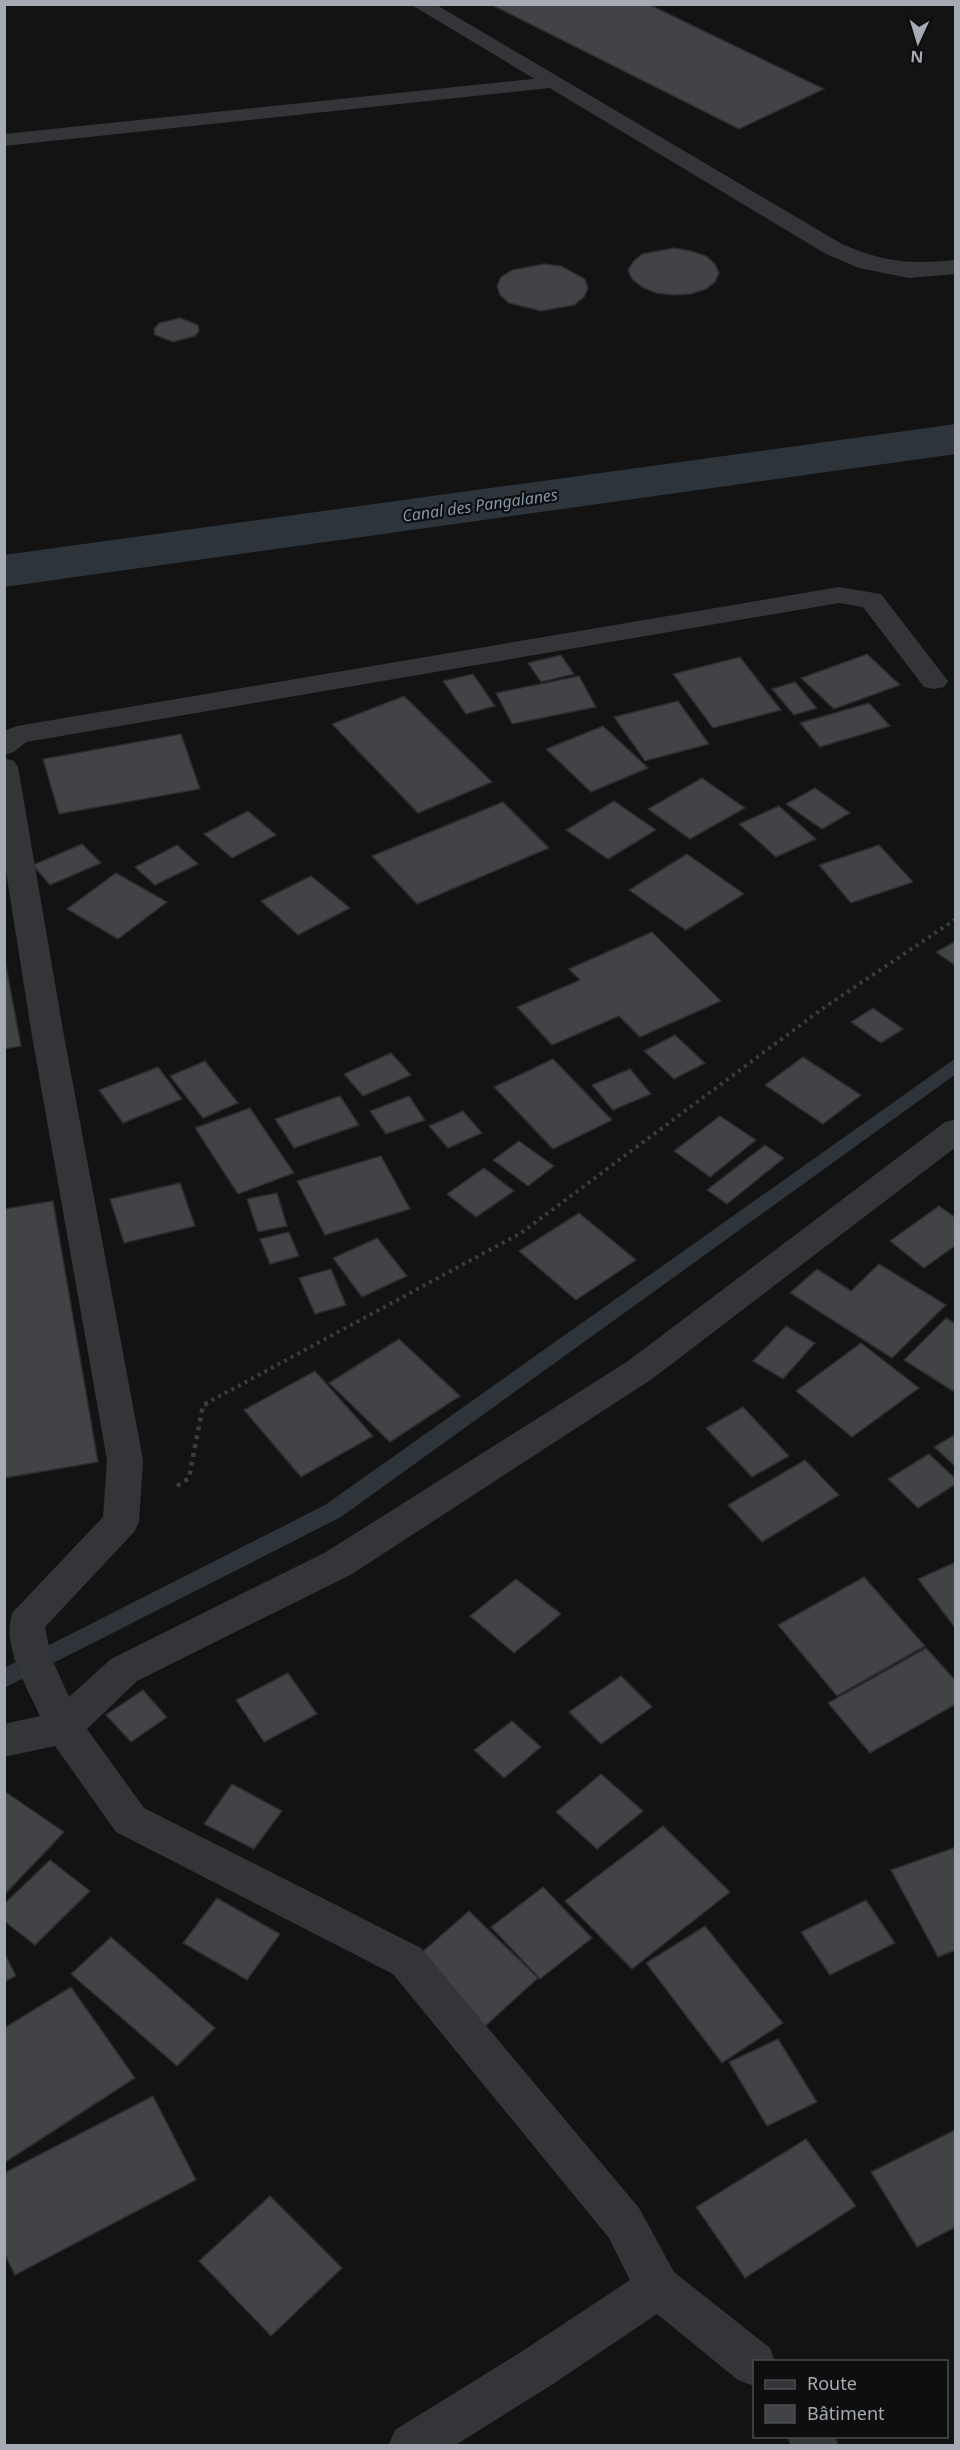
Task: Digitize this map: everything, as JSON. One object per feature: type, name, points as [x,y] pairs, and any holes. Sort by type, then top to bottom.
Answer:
[{"type":"street","points":[[420,4],[834,249],[867,263],[909,271],[956,267]]},
{"type":"street","points":[[4,746],[17,735],[839,596],[872,600],[934,681]]},
{"type":"street","points":[[4,767],[48,1036],[124,1460],[122,1522],[26,1623],[32,1657],[59,1717],[130,1820],[407,1961],[624,2223],[658,2287],[753,2363]]},
{"type":"street","points":[[4,1741],[59,1717],[123,1670],[339,1563],[640,1370],[956,1130]]},
{"type":"street","points":[[411,2445],[537,2368],[658,2287]]},
{"type":"lane","points":[[4,140],[552,83]]},
{"type":"path","points":[[122,1522],[189,1478],[203,1405],[521,1233],[822,1009],[956,919]]},
{"type":"building","points":[[648,4],[824,89],[739,129],[492,5]]},
{"type":"building","points":[[674,248],[706,256],[715,264],[719,273],[715,282],[706,289],[691,294],[673,295],[656,293],[642,287],[632,279],[628,270],[642,254]]},
{"type":"building","points":[[544,264],[561,266],[585,279],[588,288],[584,297],[574,305],[541,311],[509,303],[500,295],[497,286],[501,277],[512,270]]},
{"type":"building","points":[[180,318],[198,325],[199,331],[195,336],[173,342],[155,335],[154,329],[159,323]]},
{"type":"building","points":[[867,654],[900,685],[834,709],[801,678]]},
{"type":"building","points":[[561,655],[574,674],[541,682],[528,663]]},
{"type":"building","points":[[740,657],[781,710],[713,728],[673,674]]},
{"type":"building","points":[[473,674],[495,706],[466,714],[443,681]]},
{"type":"building","points":[[579,676],[596,707],[512,724],[496,693]]},
{"type":"building","points":[[795,682],[817,708],[794,715],[772,689]]},
{"type":"building","points":[[404,696],[492,782],[418,813],[332,724]]},
{"type":"building","points":[[678,701],[709,744],[645,761],[614,717]]},
{"type":"building","points":[[869,703],[890,726],[820,747],[800,723]]},
{"type":"building","points":[[603,726],[648,768],[591,792],[546,749]]},
{"type":"building","points":[[181,734],[200,789],[59,814],[43,759]]},
{"type":"building","points":[[702,778],[745,808],[690,839],[648,809]]},
{"type":"building","points":[[815,788],[850,813],[822,829],[786,804]]},
{"type":"building","points":[[614,801],[656,830],[608,859],[566,830]]},
{"type":"building","points":[[503,802],[549,848],[417,904],[372,856]]},
{"type":"building","points":[[779,806],[816,839],[776,857],[739,824]]},
{"type":"building","points":[[248,811],[276,835],[232,858],[204,834]]},
{"type":"building","points":[[82,844],[101,863],[50,885],[33,865]]},
{"type":"building","points":[[177,845],[198,864],[155,885],[135,867]]},
{"type":"building","points":[[879,845],[913,882],[851,903],[819,865]]},
{"type":"building","points":[[687,854],[744,894],[686,930],[629,890]]},
{"type":"building","points":[[116,873],[167,902],[118,939],[67,909]]},
{"type":"building","points":[[311,876],[350,908],[298,935],[261,901]]},
{"type":"building","points":[[652,932],[721,1001],[640,1037],[619,1016],[552,1045],[517,1007],[580,980],[569,969]]},
{"type":"building","points":[[956,941],[956,966],[936,952]]},
{"type":"building","points":[[4,955],[21,1046],[4,1049]]},
{"type":"building","points":[[873,1008],[903,1029],[881,1043],[851,1022]]},
{"type":"building","points":[[675,1035],[705,1063],[674,1079],[644,1051]]},
{"type":"building","points":[[391,1053],[411,1075],[363,1096],[344,1074]]},
{"type":"building","points":[[803,1057],[861,1095],[823,1124],[765,1085]]},
{"type":"building","points":[[553,1059],[612,1120],[553,1149],[494,1087]]},
{"type":"building","points":[[205,1061],[238,1103],[203,1118],[170,1076]]},
{"type":"building","points":[[158,1067],[182,1099],[123,1123],[99,1090]]},
{"type":"building","points":[[630,1069],[651,1094],[613,1110],[592,1085]]},
{"type":"building","points":[[340,1096],[359,1125],[294,1148],[275,1119]]},
{"type":"building","points":[[409,1096],[425,1120],[386,1134],[370,1111]]},
{"type":"building","points":[[250,1108],[294,1173],[238,1194],[195,1128]]},
{"type":"building","points":[[463,1111],[482,1133],[448,1148],[429,1126]]},
{"type":"building","points":[[720,1116],[756,1140],[710,1177],[674,1151]]},
{"type":"building","points":[[519,1141],[554,1166],[528,1186],[493,1160]]},
{"type":"building","points":[[765,1145],[784,1158],[727,1204],[707,1190]]},
{"type":"building","points":[[381,1156],[410,1209],[325,1235],[297,1181]]},
{"type":"building","points":[[484,1168],[514,1191],[476,1217],[447,1194]]},
{"type":"building","points":[[180,1183],[195,1226],[124,1243],[110,1199]]},
{"type":"building","points":[[277,1193],[287,1226],[258,1232],[247,1199]]},
{"type":"building","points":[[53,1201],[98,1462],[4,1478],[4,1209]]},
{"type":"building","points":[[939,1206],[956,1218],[956,1245],[924,1268],[890,1241]]},
{"type":"building","points":[[579,1213],[636,1260],[576,1300],[519,1251]]},
{"type":"building","points":[[289,1232],[299,1256],[270,1264],[260,1239]]},
{"type":"building","points":[[377,1238],[407,1276],[362,1297],[333,1258]]},
{"type":"building","points":[[879,1264],[946,1305],[892,1358],[790,1293],[817,1269],[851,1291]]},
{"type":"building","points":[[331,1269],[346,1305],[315,1314],[299,1278]]},
{"type":"building","points":[[946,1318],[956,1324],[956,1389],[953,1391],[904,1360]]},
{"type":"building","points":[[786,1326],[815,1343],[783,1379],[753,1361]]},
{"type":"building","points":[[399,1339],[460,1396],[390,1442],[329,1383]]},
{"type":"building","points":[[861,1343],[919,1388],[852,1437],[796,1391]]},
{"type":"building","points":[[315,1371],[373,1436],[301,1477],[244,1410]]},
{"type":"building","points":[[743,1407],[789,1456],[752,1477],[706,1428]]},
{"type":"building","points":[[956,1434],[956,1467],[934,1447]]},
{"type":"building","points":[[929,1454],[956,1479],[956,1484],[918,1508],[888,1479]]},
{"type":"building","points":[[805,1460],[839,1495],[762,1542],[728,1505]]},
{"type":"building","points":[[956,1562],[956,1629],[918,1579]]},
{"type":"building","points":[[864,1577],[925,1646],[837,1696],[778,1625]]},
{"type":"building","points":[[516,1579],[561,1614],[514,1653],[470,1616]]},
{"type":"building","points":[[926,1648],[956,1681],[956,1704],[870,1753],[828,1703]]},
{"type":"building","points":[[288,1673],[317,1714],[264,1742],[236,1700]]},
{"type":"building","points":[[621,1676],[652,1707],[601,1744],[569,1712]]},
{"type":"building","points":[[143,1690],[167,1717],[131,1742],[106,1715]]},
{"type":"building","points":[[512,1721],[541,1747],[504,1778],[474,1750]]},
{"type":"building","points":[[601,1774],[643,1811],[597,1849],[556,1812]]},
{"type":"building","points":[[232,1784],[282,1811],[254,1849],[204,1824]]},
{"type":"building","points":[[4,1791],[64,1832],[4,1895]]},
{"type":"building","points":[[663,1826],[730,1892],[632,1969],[565,1901]]},
{"type":"building","points":[[956,1847],[956,1950],[938,1957],[891,1870]]},
{"type":"building","points":[[50,1860],[90,1891],[35,1945],[4,1921],[4,1904]]},
{"type":"building","points":[[543,1887],[592,1938],[540,1979],[491,1927]]},
{"type":"building","points":[[217,1898],[280,1934],[247,1980],[183,1943]]},
{"type":"building","points":[[866,1900],[895,1943],[830,1975],[801,1932]]},
{"type":"building","points":[[469,1911],[538,1978],[482,2029],[412,1961]]},
{"type":"building","points":[[705,1926],[783,2023],[722,2063],[646,1963]]},
{"type":"building","points":[[111,1937],[215,2028],[177,2066],[71,1974]]},
{"type":"building","points":[[4,1952],[16,1976],[4,1982]]},
{"type":"building","points":[[71,1987],[135,2078],[4,2163],[4,2028]]},
{"type":"building","points":[[778,2039],[817,2102],[767,2126],[729,2062]]},
{"type":"building","points":[[153,2096],[196,2180],[15,2275],[4,2253],[4,2173]]},
{"type":"building","points":[[955,2130],[956,2227],[917,2247],[871,2172]]},
{"type":"building","points":[[806,2139],[856,2206],[745,2278],[696,2207]]},
{"type":"building","points":[[270,2196],[342,2268],[271,2336],[199,2261]]},
{"type":"waterway","name":"Canal des Pangalanes","points":[[4,571],[956,439]]},
{"type":"waterway","points":[[4,1679],[333,1511],[956,1064]]}]
